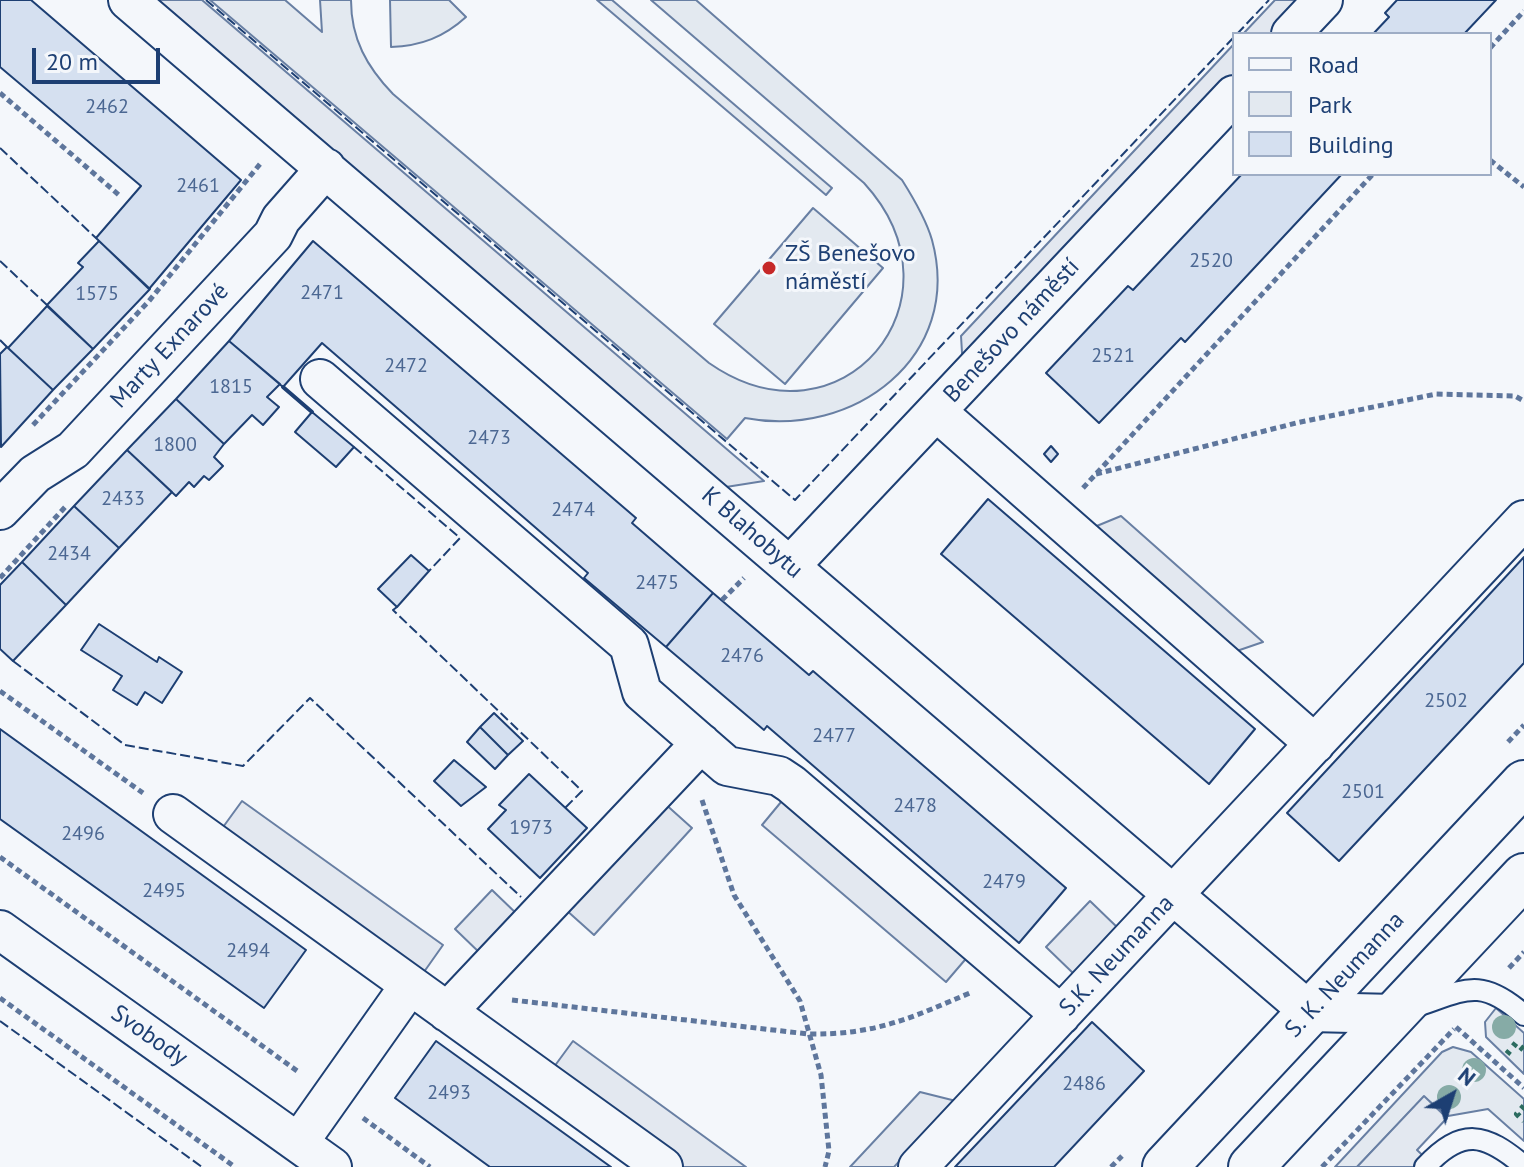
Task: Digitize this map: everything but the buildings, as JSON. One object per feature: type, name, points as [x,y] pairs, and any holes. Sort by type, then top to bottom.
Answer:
[{"type":"street","name":"K Blahobytu","points":[[128,0],[1310,1012]]},
{"type":"street","points":[[1293,32],[1323,0]]},
{"type":"street","name":"Benešovo náměstí","points":[[790,566],[1232,97]]},
{"type":"street","name":"Marty Exnarové","points":[[0,510],[35,474],[73,450],[273,235],[281,219],[326,168]]},
{"type":"street","points":[[320,379],[629,645],[642,692],[727,766],[779,776],[791,784],[1061,1015]]},
{"type":"street","points":[[937,412],[1315,744]]},
{"type":"street","name":"S.K. Neumanna","points":[[918,1167],[1524,520]]},
{"type":"street","points":[[455,1003],[701,743]]},
{"type":"street","name":"S. K. Neumanna","points":[[1165,1167],[1524,783]]},
{"type":"street","points":[[173,814],[410,985],[455,1003],[663,1167]]},
{"type":"street","points":[[1251,1167],[1524,876]]},
{"type":"street","name":"Svobody","points":[[0,930],[332,1167]]},
{"type":"street","points":[[299,1142],[410,985]]},
{"type":"street","points":[[1310,1012],[1395,1014]]},
{"type":"lane","points":[[1395,1014],[1461,991],[1490,990],[1524,1015]]},
{"type":"lane","points":[[1425,1167],[1446,1148],[1464,1139],[1477,1138],[1494,1143],[1524,1166]]},
{"type":"path","points":[[1492,46],[1524,11]]},
{"type":"path","points":[[0,93],[119,195]]},
{"type":"path","points":[[23,435],[149,301],[268,154]]},
{"type":"path","points":[[1492,162],[1524,187]]},
{"type":"path","points":[[1056,517],[1371,176]]},
{"type":"path","points":[[1096,474],[1296,423],[1436,394],[1515,396],[1524,401]]},
{"type":"path","points":[[0,691],[173,814]]},
{"type":"path","points":[[701,743],[699,790],[734,895],[800,1001],[821,1075],[829,1151],[825,1167]]},
{"type":"path","points":[[0,857],[430,1167]]},
{"type":"path","points":[[1322,1167],[1524,952]]},
{"type":"path","points":[[455,1003],[808,1034],[851,1035],[899,1024],[1013,974]]},
{"type":"path","points":[[0,998],[235,1167]]},
{"type":"path","points":[[1456,1027],[1524,1088]]},
{"type":"green space","points":[[210,0],[285,0],[322,32],[320,0],[351,0],[354,27],[362,52],[393,94],[709,363],[758,386],[804,390],[844,377],[876,351],[897,316],[903,273],[893,228],[864,183],[651,0],[696,0],[902,180],[932,240],[938,282],[931,320],[915,353],[891,381],[860,402],[824,416],[785,421],[745,418],[727,439]]},
{"type":"green space","points":[[390,0],[449,0],[466,17],[432,39],[391,47]]},
{"type":"green space","points":[[597,0],[612,0],[832,188],[826,195]]},
{"type":"green space","points":[[813,208],[883,268],[785,384],[714,324]]},
{"type":"green space","points":[[1496,1008],[1524,1033],[1524,1074],[1486,1037],[1485,1022]]},
{"type":"green space","points":[[1453,1047],[1471,1052],[1524,1099],[1524,1141],[1488,1109],[1448,1116],[1424,1097],[1357,1167],[1335,1167],[1442,1052]]},
{"type":"shaded area","points":[[158,0],[202,0],[764,481],[726,487]]},
{"type":"shaded area","points":[[1275,0],[1308,0],[1279,32],[1245,32]]},
{"type":"shaded area","points":[[1232,46],[1232,81],[963,369],[961,336]]},
{"type":"shaded area","points":[[1121,516],[1263,642],[1228,654],[1087,530]]},
{"type":"shaded area","points":[[786,796],[970,954],[946,982],[762,825]]},
{"type":"shaded area","points":[[242,801],[443,945],[419,979],[218,834]]},
{"type":"shaded area","points":[[663,802],[692,828],[594,935],[565,909]]},
{"type":"shaded area","points":[[492,890],[520,917],[483,956],[455,929]]},
{"type":"shaded area","points":[[1090,901],[1120,930],[1076,976],[1046,947]]},
{"type":"shaded area","points":[[573,1041],[746,1167],[683,1167],[551,1071]]},
{"type":"shaded area","points":[[920,1092],[956,1101],[894,1167],[850,1167]]},
{"type":"shaded area","points":[[1424,1096],[1447,1118],[1417,1150],[1435,1167],[1357,1167]]},
{"type":"hedge","points":[[1507,1054],[1516,1043],[1524,1050]]},
{"type":"hedge","points":[[1524,1106],[1517,1114],[1524,1121]]},
{"type":"fence","points":[[206,0],[795,500],[1232,39]]},
{"type":"fence","points":[[1239,32],[1269,0]]},
{"type":"fence","points":[[0,148],[96,238]]},
{"type":"fence","points":[[0,261],[47,305]]},
{"type":"fence","points":[[0,340],[7,347]]},
{"type":"fence","points":[[354,447],[460,538],[429,571]]},
{"type":"fence","points":[[397,607],[393,610],[582,791],[565,808]]},
{"type":"fence","points":[[13,661],[125,745],[243,766],[310,698],[521,897]]},
{"type":"fence","points":[[0,1021],[202,1167]]},
{"type":"wall","points":[[283,387],[312,412]]},
{"type":"place","name":"ZŠ Benešovo náměstí","points":[[769,268]]}]
